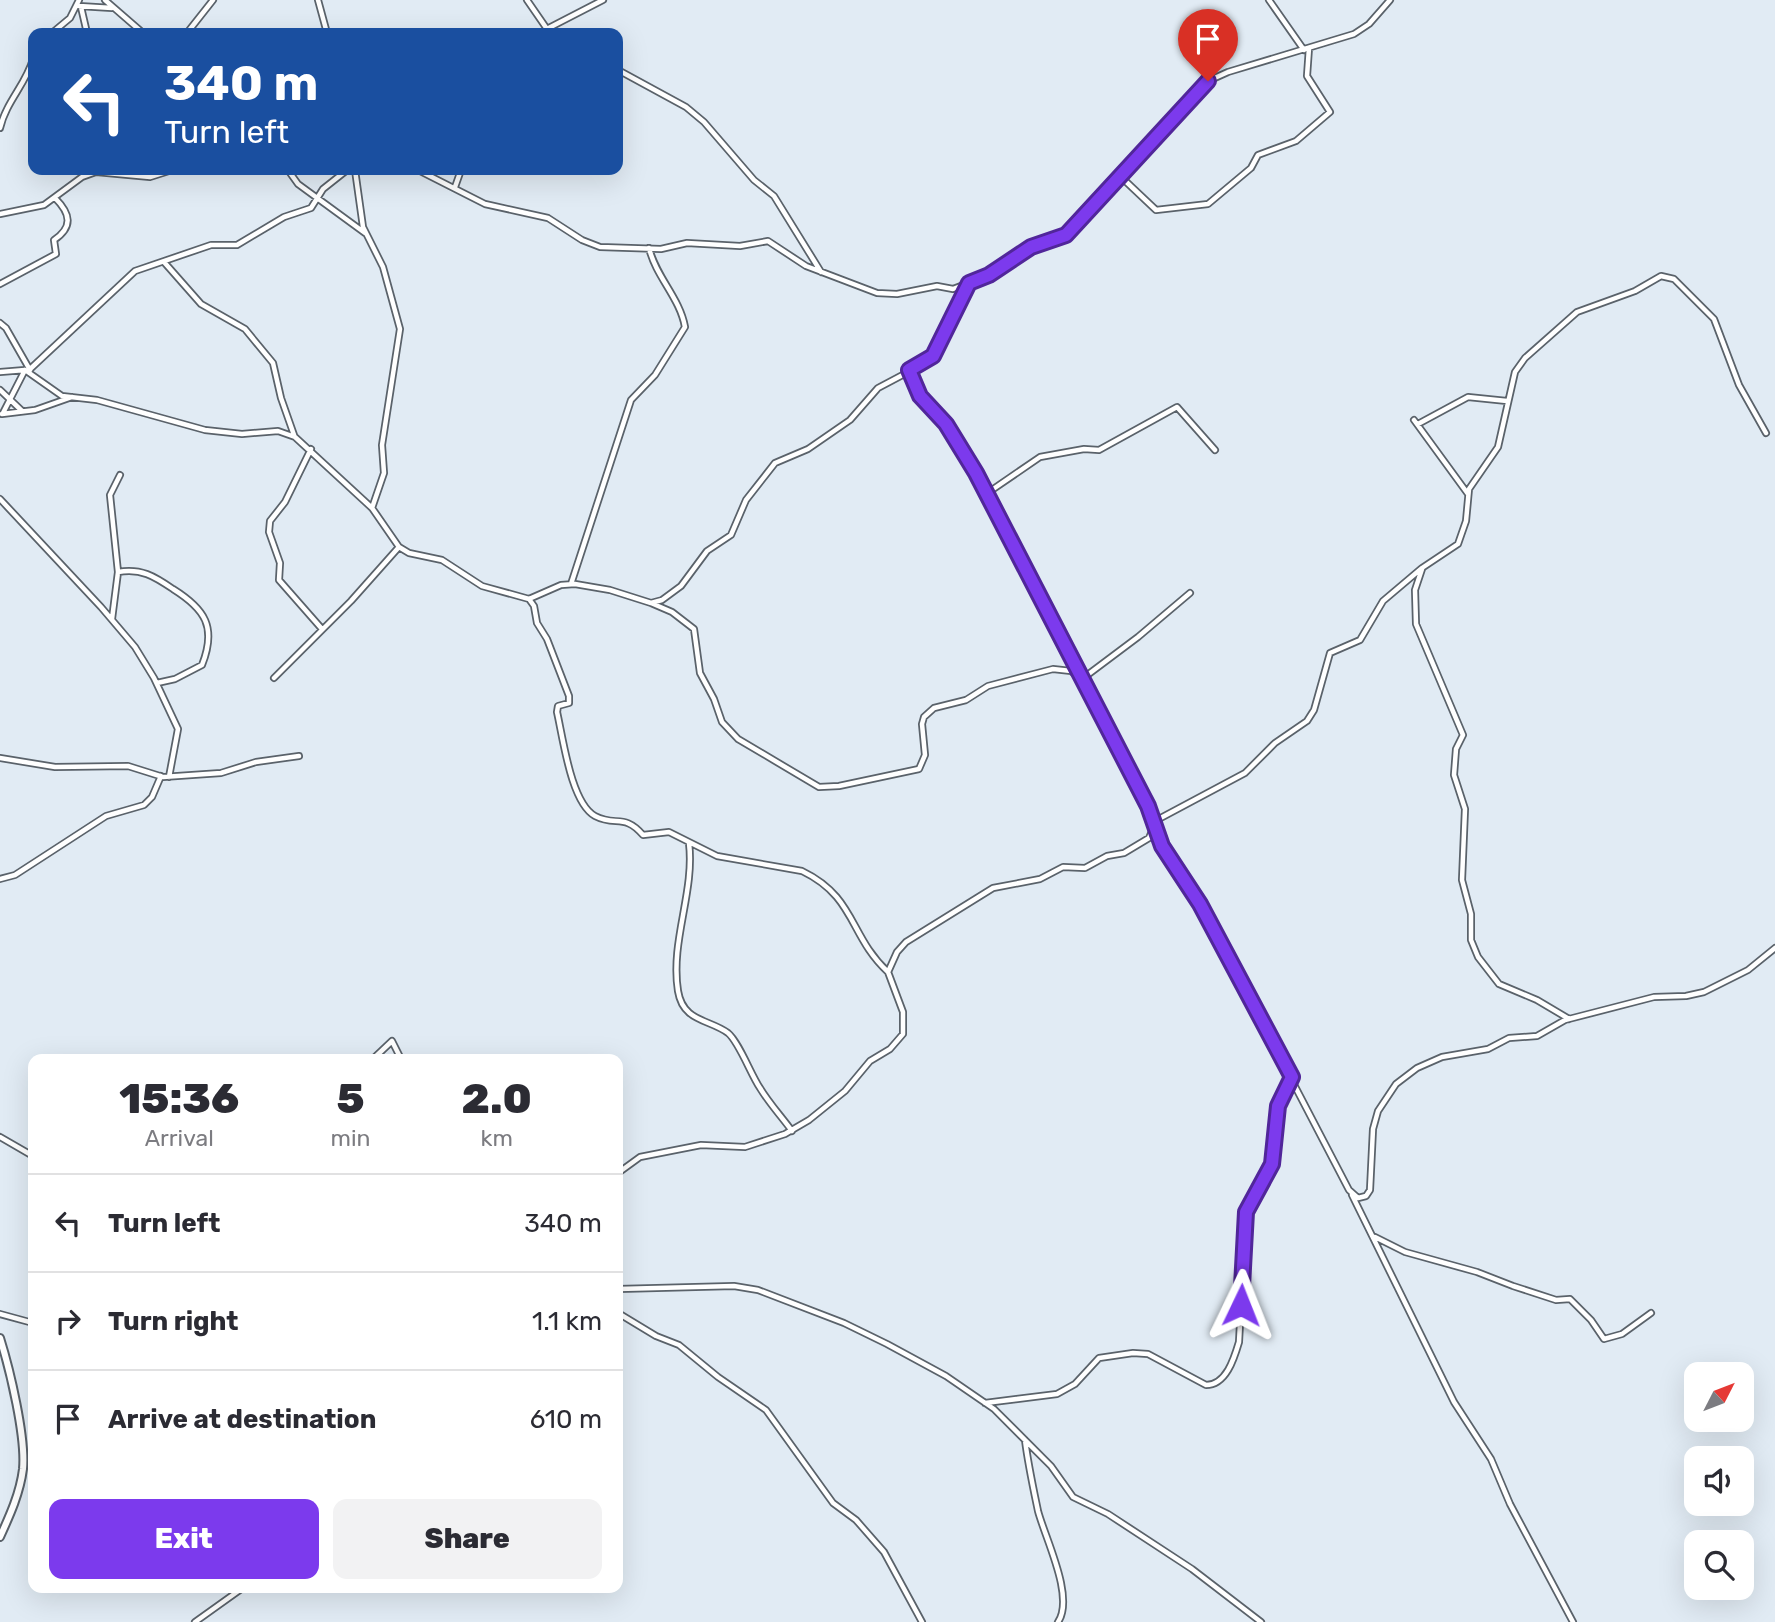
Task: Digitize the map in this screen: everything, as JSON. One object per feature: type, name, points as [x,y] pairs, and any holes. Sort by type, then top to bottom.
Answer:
[{"type":"street","points":[[105,0],[137,28]]},
{"type":"street","points":[[318,0],[326,28]]},
{"type":"street","points":[[527,0],[548,28],[603,0]]},
{"type":"street","points":[[1119,175],[1156,210],[1208,204],[1251,168],[1258,155],[1296,141],[1330,112],[1307,76],[1306,49],[1269,0]]},
{"type":"street","points":[[429,175],[489,206],[548,218],[592,245],[666,249],[687,243],[740,246],[768,241],[821,273],[861,289],[887,293],[937,286],[953,289],[989,275],[1031,247],[1064,236],[1119,175],[1170,126],[1208,81],[1228,72],[1360,31],[1390,0]]},
{"type":"street","points":[[191,28],[214,1]]},
{"type":"street","points":[[80,4],[112,8]]},
{"type":"street","points":[[57,28],[80,4]]},
{"type":"street","points":[[80,4],[86,28]]},
{"type":"street","points":[[623,74],[686,107],[704,122],[754,180],[774,196],[821,273]]},
{"type":"street","points":[[0,128],[4,112],[28,76]]},
{"type":"street","points":[[0,214],[44,205],[88,175]]},
{"type":"street","points":[[123,175],[156,175]]},
{"type":"street","points":[[292,175],[298,184],[366,234]]},
{"type":"street","points":[[1,415],[28,370],[135,271],[211,245],[237,245],[284,217],[306,211],[327,185],[340,175]]},
{"type":"street","points":[[356,175],[366,234],[383,267],[400,329],[382,445],[384,473],[372,508]]},
{"type":"street","points":[[455,187],[459,175]]},
{"type":"street","points":[[0,284],[56,254],[54,240],[65,231],[69,220],[65,209],[55,198]]},
{"type":"street","points":[[571,583],[631,400],[654,375],[685,327],[678,304],[661,277],[649,248]]},
{"type":"street","points":[[164,262],[201,304],[245,329],[274,363],[281,398],[295,437]]},
{"type":"street","points":[[888,972],[901,946],[983,892],[1040,878],[1063,867],[1085,868],[1107,856],[1125,853],[1149,838],[1155,822],[1245,773],[1275,743],[1303,724],[1314,709],[1330,653],[1360,640],[1378,606],[1422,568],[1460,541],[1466,521],[1468,494],[1497,452],[1507,401],[1518,367],[1567,319],[1598,302],[1635,291],[1665,276],[1674,279],[1714,319],[1741,389],[1766,433]]},
{"type":"street","points":[[651,603],[662,600],[681,586],[707,551],[731,535],[746,500],[775,463],[816,444],[850,420],[878,388],[933,356],[969,283]]},
{"type":"street","points":[[0,323],[6,328],[28,370],[56,394],[97,400],[205,430],[242,434],[278,431],[295,437],[372,508],[399,547],[409,553],[442,561],[482,586],[529,599],[571,583],[603,588],[672,611],[694,629],[700,673],[728,732],[819,787],[839,786],[919,769],[925,755],[922,724],[924,717],[934,708],[965,700],[988,686],[1042,671],[1061,669],[1080,678]]},
{"type":"street","points":[[0,372],[28,370]]},
{"type":"street","points":[[909,370],[920,396],[946,424],[986,494],[1155,822],[1167,854],[1200,904],[1292,1077],[1374,1236],[1454,1402],[1491,1459],[1510,1504],[1573,1622]]},
{"type":"street","points":[[0,390],[23,411]]},
{"type":"street","points":[[1,415],[48,407],[73,397]]},
{"type":"street","points":[[1468,494],[1416,422],[1468,397],[1507,401]]},
{"type":"street","points":[[986,494],[1037,458],[1084,449],[1099,450],[1177,407],[1216,450]]},
{"type":"street","points":[[311,449],[285,502],[270,521],[269,532],[280,563],[279,580],[322,629]]},
{"type":"street","points":[[112,620],[118,572],[110,495],[120,475]]},
{"type":"street","points":[[0,499],[112,620],[135,647],[157,683],[178,729],[169,777]]},
{"type":"street","points":[[274,678],[399,547]]},
{"type":"street","points":[[1422,568],[1415,590],[1416,624],[1463,735],[1456,749],[1454,767],[1455,783],[1465,810],[1462,880],[1471,914],[1471,940],[1478,957],[1499,984],[1537,1000],[1570,1019]]},
{"type":"street","points":[[118,572],[144,571],[193,601],[204,616],[209,640],[202,665],[175,679],[157,683]]},
{"type":"street","points":[[1080,678],[1138,637],[1190,593]]},
{"type":"street","points":[[529,599],[569,696],[568,703],[556,710],[583,806],[599,818],[628,821],[643,835],[669,832],[717,856],[802,871],[825,884],[848,910],[867,951],[888,972],[903,1012],[903,1034],[890,1049],[870,1061],[854,1083],[792,1131],[751,1146],[701,1145],[640,1157],[623,1169]]},
{"type":"street","points":[[0,758],[55,767],[128,766],[169,777],[221,773],[256,762],[299,756]]},
{"type":"street","points":[[0,879],[15,875],[106,816],[144,805],[152,797],[161,776]]},
{"type":"street","points":[[689,842],[692,874],[681,910],[677,970],[680,999],[694,1017],[729,1034],[758,1086],[792,1131]]},
{"type":"street","points":[[1350,1192],[1360,1198],[1370,1190],[1375,1119],[1389,1093],[1405,1076],[1437,1058],[1484,1051],[1509,1038],[1536,1036],[1570,1019],[1654,997],[1686,996],[1705,992],[1740,975],[1775,948]]},
{"type":"street","points":[[378,1054],[392,1041],[398,1054]]},
{"type":"street","points":[[985,1402],[1057,1394],[1076,1384],[1099,1358],[1133,1353],[1148,1354],[1201,1383],[1212,1385],[1220,1380],[1235,1357],[1239,1342],[1246,1212],[1272,1164],[1278,1106],[1292,1077]]},
{"type":"street","points":[[0,1137],[28,1153]]},
{"type":"street","points":[[1374,1236],[1405,1252],[1464,1268],[1556,1300],[1570,1300],[1591,1320],[1604,1339],[1624,1333],[1651,1313]]},
{"type":"street","points":[[623,1289],[734,1286],[758,1290],[858,1329],[938,1371],[985,1402],[1025,1439],[1058,1475],[1073,1497],[1108,1514],[1192,1569],[1261,1622]]},
{"type":"street","points":[[0,1314],[28,1322]]},
{"type":"street","points":[[623,1316],[684,1348],[718,1377],[766,1410],[832,1503],[856,1520],[884,1552],[922,1622]]},
{"type":"street","points":[[0,1338],[8,1365],[23,1460],[15,1502],[0,1537]]},
{"type":"street","points":[[1025,1439],[1038,1513],[1058,1569],[1062,1593],[1062,1616],[1058,1622]]},
{"type":"street","points":[[195,1622],[236,1593]]},
{"type":"route","points":[[1208,81],[1195,93],[1170,126],[1138,154],[1066,235],[1031,247],[998,270],[971,281],[929,362],[909,370],[920,396],[946,424],[976,473],[1032,587],[1079,677],[1090,691],[1135,785],[1148,806],[1162,846],[1200,904],[1292,1077],[1278,1106],[1278,1133],[1272,1164],[1252,1195],[1246,1212],[1242,1238],[1241,1305]]}]
